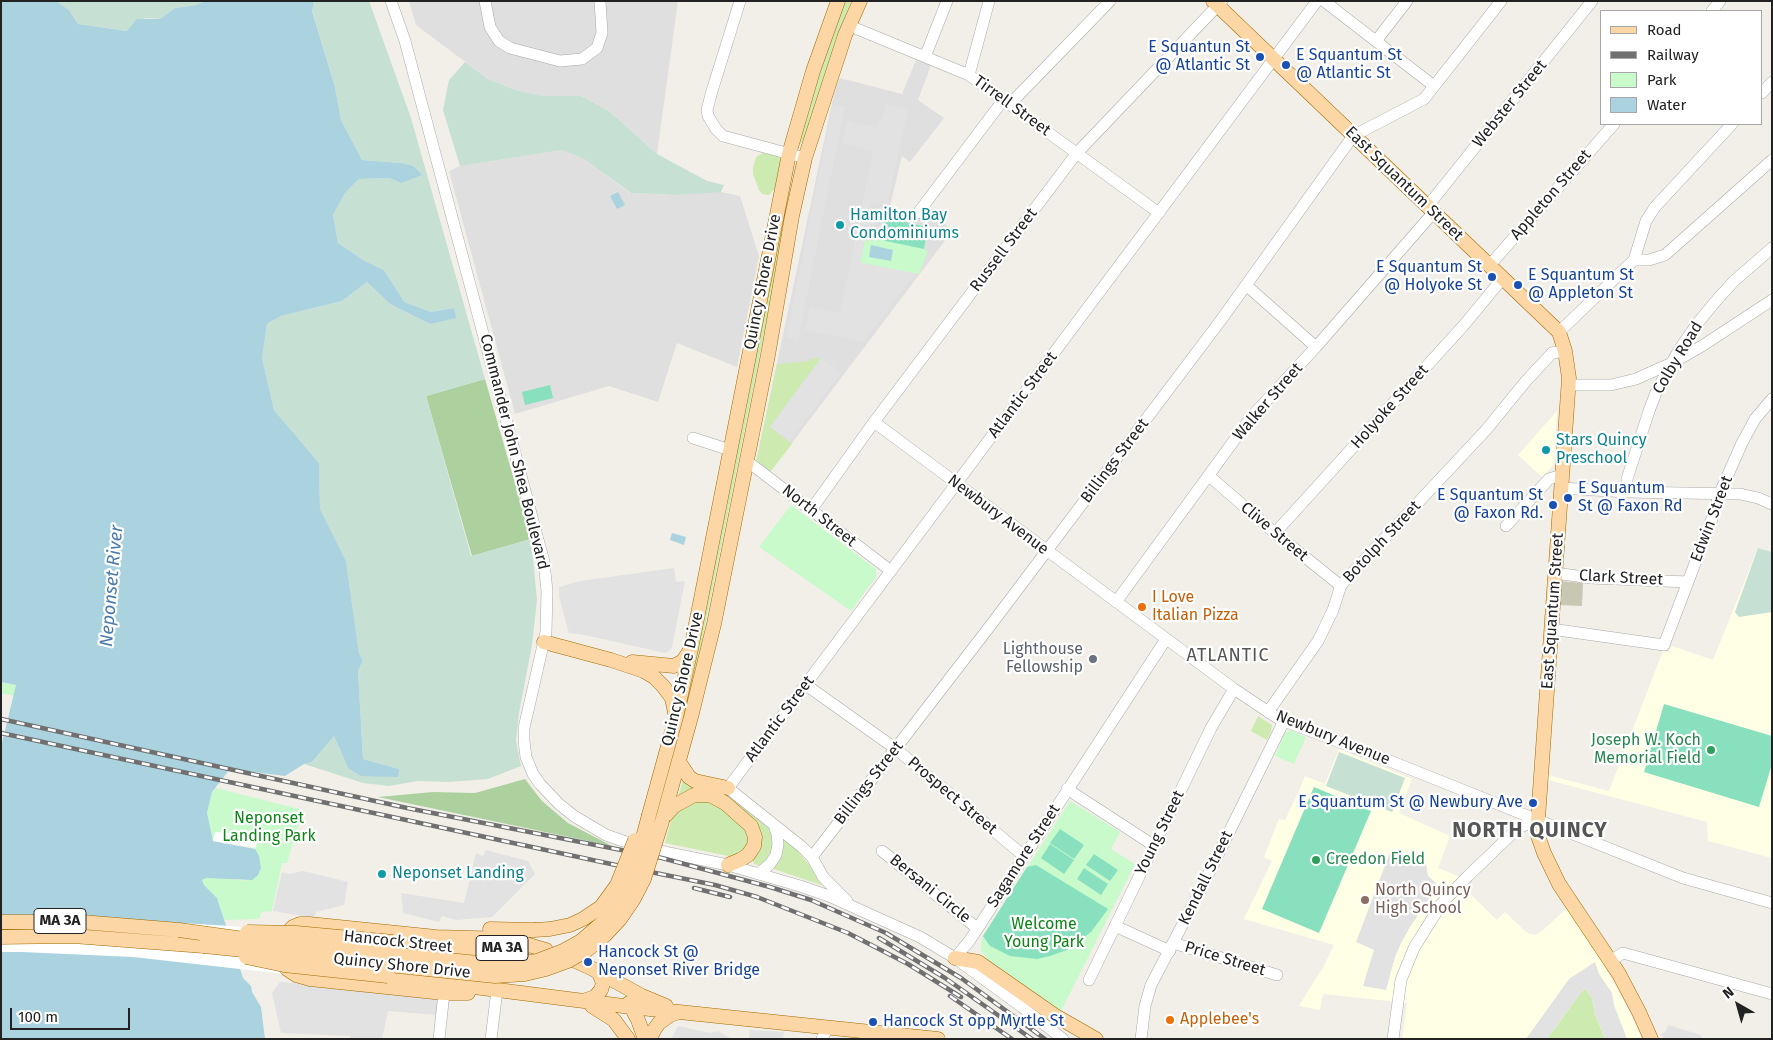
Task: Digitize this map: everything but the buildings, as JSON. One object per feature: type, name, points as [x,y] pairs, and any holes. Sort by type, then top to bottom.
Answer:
[{"type":"main road","name":"Quincy Shore Drive","points":[[179,930],[266,942],[488,964],[516,964],[537,961],[575,945],[598,928],[616,906],[634,875],[676,717],[789,154],[813,71],[838,1]]},
{"type":"main road","name":"Quincy Shore Drive","points":[[204,946],[495,976],[517,975],[561,964],[581,954],[599,940],[620,919],[644,879],[679,762],[714,624],[768,355],[792,216],[805,158],[860,1]]},
{"type":"main road","name":"East Squantum Street","points":[[1217,3],[1272,60],[1559,332],[1569,373],[1537,833],[1559,884],[1610,961],[1639,1012],[1651,1039]]},
{"type":"main road","points":[[544,642],[612,660],[644,671],[654,677],[672,698],[676,717]]},
{"type":"main road","points":[[612,660],[674,666],[683,661],[691,649]]},
{"type":"main road","points":[[679,762],[689,777],[695,781],[728,788]]},
{"type":"main road","points":[[663,818],[674,806],[694,795],[705,794],[720,800],[750,826],[755,837],[754,846],[748,855],[728,865]]},
{"type":"main road","points":[[497,990],[444,994],[310,979],[292,973],[284,964],[283,946],[285,935],[300,924],[392,937],[475,929],[550,929],[570,925],[583,919],[600,907],[617,885],[649,815]]},
{"type":"main road","name":"Hancock Street","points":[[1,922],[67,921],[179,930],[296,932],[392,937],[467,949],[524,948],[546,950],[567,957],[662,1005],[695,1014]]},
{"type":"main road","name":"Hancock Street","points":[[1,937],[73,936],[204,946],[274,964],[680,1012],[825,1033],[938,1039]]},
{"type":"main road","points":[[954,958],[978,962],[1054,1015],[1096,1039]]},
{"type":"main road","points":[[580,1001],[595,997],[601,990],[603,983],[602,974]]},
{"type":"main road","points":[[602,974],[618,987],[631,1007],[645,1039]]},
{"type":"main road","points":[[580,1001],[608,1015],[620,1026],[628,1039]]},
{"type":"main road","points":[[650,1039],[659,1023],[670,1015],[680,1012]]},
{"type":"street","name":"Commander John Shea Boulevard","points":[[391,1],[408,50],[540,545],[548,591],[547,619],[544,642],[524,728],[524,750],[530,767],[540,784],[559,804],[574,816],[606,835],[623,841],[728,865],[800,886],[853,906],[920,937],[954,958]]},
{"type":"street","points":[[485,1],[490,27],[499,41],[510,48],[560,61],[582,59],[596,48],[602,34],[600,1]]},
{"type":"street","points":[[740,1],[712,91],[707,110],[708,116],[723,136],[805,158]]},
{"type":"street","points":[[925,57],[947,1]]},
{"type":"street","points":[[969,75],[989,1]]},
{"type":"street","points":[[918,213],[1007,102],[1110,1]]},
{"type":"street","name":"Atlantic Street","points":[[728,788],[1317,1]]},
{"type":"street","points":[[1324,1],[1434,86]]},
{"type":"street","points":[[1376,41],[1407,1]]},
{"type":"street","name":"Billings Street","points":[[812,857],[1246,285],[1353,136],[1424,99],[1501,1]]},
{"type":"street","name":"Webster Street","points":[[1430,210],[1592,1]]},
{"type":"street","name":"Russell Street","points":[[811,510],[874,422],[1076,154],[1217,3]]},
{"type":"street","name":"Tirrell Street","points":[[850,26],[969,75],[1159,213]]},
{"type":"street","points":[[1763,91],[1772,82]]},
{"type":"street","name":"Appleton Street","points":[[1489,266],[1613,125]]},
{"type":"street","points":[[1559,332],[1634,260],[1646,221],[1655,207],[1731,125]]},
{"type":"street","points":[[1634,260],[1648,260],[1665,255],[1772,160]]},
{"type":"street","name":"Walker Street","points":[[1116,602],[1252,416],[1316,347],[1430,210]]},
{"type":"street","name":"Colby Road","points":[[1627,492],[1627,479],[1649,411],[1657,390],[1672,363],[1697,324],[1715,302],[1734,281],[1772,248]]},
{"type":"street","name":"Holyoke Street","points":[[1275,533],[1464,325],[1502,279]]},
{"type":"street","points":[[1246,285],[1316,347]]},
{"type":"street","points":[[1568,385],[1610,385],[1636,379],[1672,363],[1707,343],[1772,300]]},
{"type":"street","name":"Botolph Street","points":[[1268,712],[1318,641],[1333,610],[1341,586],[1486,430],[1526,381],[1552,353],[1565,351]]},
{"type":"street","name":"Edwin Street","points":[[1551,629],[1664,644],[1713,516],[1719,495],[1755,419],[1772,399]]},
{"type":"street","name":"Newbury Avenue","points":[[874,422],[1234,689],[1284,721],[1390,761],[1683,878],[1772,903]]},
{"type":"street","points":[[693,438],[730,450]]},
{"type":"street","name":"North Street","points":[[747,461],[891,571]]},
{"type":"street","name":"Clive Street","points":[[1209,476],[1275,533],[1341,586]]},
{"type":"street","points":[[1506,526],[1549,479],[1627,492],[1740,494],[1758,498],[1772,504]]},
{"type":"street","name":"Clark Street","points":[[1555,573],[1591,578],[1688,582]]},
{"type":"street","name":"Sagamore Street","points":[[954,958],[970,940],[1166,639]]},
{"type":"street","name":"Prospect Street","points":[[806,685],[896,748],[1024,856]]},
{"type":"street","name":"Young Street","points":[[1089,980],[1211,728],[1234,689]]},
{"type":"street","name":"Kendall Street","points":[[1141,1039],[1151,985],[1284,721]]},
{"type":"street","points":[[728,788],[802,847],[812,857],[823,877],[853,906]]},
{"type":"street","points":[[1067,789],[1153,845]]},
{"type":"street","points":[[1393,1039],[1401,980],[1414,948],[1442,904],[1481,862],[1518,828],[1538,820]]},
{"type":"street","points":[[758,874],[770,864],[776,855],[778,844],[774,825]]},
{"type":"street","name":"Bersani Circle","points":[[882,851],[977,928]]},
{"type":"street","points":[[1115,926],[1171,947]]},
{"type":"street","name":"Price Street","points":[[1171,947],[1277,975]]},
{"type":"street","points":[[1610,961],[1623,953],[1772,994]]},
{"type":"street","points":[[954,958],[1063,1039]]},
{"type":"street","points":[[491,1039],[497,990]]},
{"type":"street","points":[[439,1039],[444,994]]},
{"type":"shaded area","points":[[56,1],[205,1],[196,5],[175,8],[160,19],[145,18],[127,31],[78,24],[69,10]]},
{"type":"shaded area","points":[[314,1],[369,1],[411,118],[485,379],[426,396],[471,556],[531,539],[537,600],[532,645],[519,713],[516,741],[521,766],[488,779],[448,782],[418,781],[389,786],[363,783],[304,764],[312,762],[334,736],[348,768],[399,769],[363,759],[358,670],[363,661],[359,653],[346,561],[320,509],[319,463],[274,410],[262,358],[267,324],[281,316],[342,301],[367,282],[390,304],[430,324],[454,308],[431,312],[403,302],[384,270],[365,261],[338,243],[333,215],[345,193],[359,179],[389,178],[401,183],[402,163],[362,160],[341,120],[335,87],[312,10]]},
{"type":"shaded area","points":[[409,1],[678,1],[657,154],[609,111],[581,96],[543,96],[515,90],[488,79],[416,25]]},
{"type":"shaded area","points":[[916,60],[931,65],[918,100],[944,118],[910,162],[902,156],[890,206],[912,221],[922,208],[953,230],[770,472],[756,462],[834,94],[840,78],[902,94]]},
{"type":"shaded area","points":[[465,62],[488,79],[515,90],[543,96],[581,96],[609,111],[657,154],[707,181],[724,185],[721,192],[678,195],[631,193],[584,159],[562,150],[460,166],[443,110],[449,80]]},
{"type":"shaded area","points":[[886,104],[908,109],[887,206],[871,203],[869,214],[876,215],[871,239],[865,238],[859,262],[915,274],[864,342],[805,330],[810,307],[840,312],[873,151],[842,144],[847,121],[877,127],[885,111]]},
{"type":"shaded area","points":[[833,105],[845,107],[798,340],[786,338]]},
{"type":"shaded area","points":[[562,150],[584,159],[630,193],[678,195],[717,191],[740,196],[759,256],[737,367],[677,343],[658,402],[609,386],[515,414],[449,171],[460,166]]},
{"type":"shaded area","points":[[821,358],[841,373],[790,441],[770,427]]},
{"type":"shaded area","points":[[1557,411],[1554,464],[1542,477],[1518,455]]},
{"type":"shaded area","points":[[1758,548],[1772,552],[1772,858],[1708,841],[1707,822],[1548,780],[1548,775],[1609,791],[1663,651],[1669,652],[1672,646],[1713,660]]},
{"type":"shaded area","points":[[1758,548],[1772,552],[1772,612],[1739,617],[1735,612]]},
{"type":"shaded area","points":[[674,568],[676,582],[685,581],[672,647],[669,651],[665,653],[569,633],[559,596],[559,587],[580,581]]},
{"type":"shaded area","points":[[1560,581],[1583,583],[1582,606],[1558,605]]},
{"type":"shaded area","name":"North Quincy High School","points":[[1339,749],[1412,779],[1399,813],[1450,836],[1438,868],[1458,876],[1467,891],[1497,920],[1505,912],[1526,932],[1535,935],[1567,908],[1602,962],[1624,1001],[1642,1039],[1402,1039],[1407,1003],[1323,994],[1320,1010],[1299,1006],[1323,968],[1334,945],[1244,919],[1272,861],[1264,857],[1279,819],[1285,820],[1305,776],[1325,784]]},
{"type":"shaded area","points":[[1339,752],[1405,778],[1392,812],[1326,786]]},
{"type":"shaded area","points":[[486,850],[528,861],[535,874],[492,917],[456,920],[442,916],[439,922],[403,913],[401,893],[464,903],[476,853],[483,856]]},
{"type":"shaded area","points":[[1391,850],[1426,864],[1428,876],[1438,885],[1401,943],[1386,990],[1363,986],[1374,950],[1356,942]]},
{"type":"shaded area","points":[[303,871],[348,882],[344,905],[316,912],[314,918],[273,911],[282,872],[289,874]]},
{"type":"shaded area","points":[[1595,962],[1599,974],[1612,993],[1614,1005],[1627,1039],[1605,1039],[1595,1014],[1592,998],[1585,989],[1547,1039],[1526,1039],[1569,979]]},
{"type":"shaded area","points":[[280,982],[437,993],[438,1015],[388,1011],[382,1039],[351,1039],[350,1036],[281,1033],[272,993]]},
{"type":"shaded area","points":[[1668,1025],[1701,1035],[1702,1039],[1664,1039],[1661,1034],[1666,1031]]},
{"type":"shaded area","points":[[678,1026],[710,1033],[718,1031],[732,1039],[671,1039]]},
{"type":"shaded area","points":[[750,1030],[784,1032],[783,1039],[749,1039]]},
{"type":"green space","points":[[845,1],[851,1],[804,139],[799,146],[812,95]]},
{"type":"green space","points":[[763,153],[776,155],[781,159],[775,188],[769,195],[762,194],[753,174],[756,157]]},
{"type":"green space","points":[[791,172],[793,172],[782,225],[783,241],[689,705],[685,703]]},
{"type":"green space","points":[[885,218],[928,227],[924,249],[928,251],[919,274],[860,263],[865,240],[881,240]]},
{"type":"green space","points":[[885,218],[928,227],[924,249],[881,240]]},
{"type":"green space","points":[[821,358],[770,427],[792,444],[770,472],[756,462],[777,364]]},
{"type":"green space","points":[[485,379],[531,539],[472,556],[426,396]]},
{"type":"green space","points":[[550,385],[553,398],[525,405],[522,392]]},
{"type":"green space","points":[[791,505],[876,569],[876,577],[851,611],[759,547]]},
{"type":"green space","points":[[1,682],[16,685],[15,696],[1,693]]},
{"type":"green space","name":"Joseph W. Koch Memorial Field","points":[[1664,704],[1772,736],[1772,764],[1759,807],[1644,772]]},
{"type":"green space","points":[[1258,716],[1272,725],[1267,740],[1251,731]]},
{"type":"green space","points":[[1290,730],[1306,737],[1294,764],[1275,756],[1285,733]]},
{"type":"green space","points":[[525,779],[542,801],[568,823],[612,846],[378,797],[433,792],[475,793]]},
{"type":"green space","points":[[683,780],[725,794],[724,796],[678,797]]},
{"type":"green space","name":"Creedon Field","points":[[1314,787],[1371,811],[1319,933],[1262,909]]},
{"type":"green space","name":"Neponset Landing Park","points":[[216,788],[303,810],[287,863],[282,863],[272,911],[262,912],[259,919],[224,920],[217,898],[204,885],[202,880],[206,878],[224,878],[245,881],[255,848],[213,841],[207,813],[212,792]]},
{"type":"green space","points":[[728,796],[770,828],[774,841],[771,855],[761,866],[754,864],[753,860],[759,847],[726,799]]},
{"type":"green space","points":[[710,800],[748,829],[749,845],[745,852],[733,857],[665,843],[671,820],[675,813],[689,802]]},
{"type":"green space","name":"Welcome Young Park","points":[[1070,801],[1120,832],[1111,849],[1135,864],[1061,1011],[987,959],[981,950],[981,944],[983,936]]},
{"type":"green space","points":[[1060,829],[1084,845],[1074,859],[1050,843]]},
{"type":"green space","points":[[781,837],[797,850],[827,887],[771,868]]},
{"type":"green space","points":[[1050,844],[1074,860],[1064,874],[1041,858]]},
{"type":"green space","points":[[1094,854],[1118,870],[1110,881],[1086,865]]},
{"type":"green space","points":[[1036,865],[1108,909],[1091,932],[1067,950],[1037,959],[1010,956],[990,946],[983,936],[1027,867]]},
{"type":"green space","points":[[1084,868],[1108,884],[1101,895],[1077,879]]},
{"type":"green space","points":[[1585,989],[1592,998],[1595,1014],[1605,1039],[1547,1039],[1582,991]]},
{"type":"water","name":"Neponset River","points":[[1,1],[56,1],[69,10],[78,24],[127,31],[137,19],[160,19],[175,8],[196,5],[205,1],[314,1],[312,11],[335,87],[341,120],[362,160],[401,163],[413,166],[422,175],[401,183],[389,178],[359,179],[345,193],[333,215],[338,243],[365,261],[384,270],[404,302],[431,312],[454,308],[456,318],[430,324],[390,304],[367,282],[342,301],[281,316],[267,324],[262,358],[274,410],[319,463],[320,509],[346,561],[359,653],[363,661],[358,670],[363,759],[399,769],[398,777],[361,776],[348,768],[334,736],[312,762],[304,764],[285,776],[230,769],[212,792],[207,813],[213,841],[255,849],[259,856],[261,868],[258,875],[252,880],[206,878],[202,880],[204,885],[217,898],[243,978],[251,986],[252,992],[261,1007],[265,1039],[1,1039],[1,747],[16,685],[1,682]]},
{"type":"water","points":[[618,192],[625,205],[617,209],[610,196]]},
{"type":"water","points":[[871,245],[893,250],[891,261],[869,257]]},
{"type":"water","points":[[672,533],[686,537],[684,545],[670,540]]},
{"type":"pier","points":[[215,832],[251,838],[257,842],[256,848],[213,841]]},
{"type":"pier","points":[[1,917],[136,920],[307,931],[302,976],[133,957],[1,952]]},
{"type":"railway","points":[[1,719],[407,808],[662,858],[770,887],[811,900],[886,933],[961,978],[1045,1039]]},
{"type":"railway","points":[[1,733],[715,885],[757,897],[848,933],[908,964],[961,997]]},
{"type":"railway","points":[[694,888],[730,897]]},
{"type":"railway","points":[[879,938],[945,978],[1032,1039]]},
{"type":"railway","points":[[950,996],[1012,1039]]},
{"type":"place","name":"E Squantun St @ Atlantic St","points":[[1260,57]]},
{"type":"place","name":"E Squantum St @ Atlantic St","points":[[1286,65]]},
{"type":"place","name":"Hamilton Bay Condominiums","points":[[840,225]]},
{"type":"place","name":"E Squantum St @ Holyoke St","points":[[1492,277]]},
{"type":"place","name":"E Squantum St @ Appleton St","points":[[1518,285]]},
{"type":"place","name":"Stars Quincy Preschool","points":[[1546,450]]},
{"type":"place","name":"E Squantum St @ Faxon Rd","points":[[1568,498]]},
{"type":"place","name":"E Squantum St @ Faxon Rd.","points":[[1553,505]]},
{"type":"place","name":"I Love Italian Pizza","points":[[1142,607]]},
{"type":"place","name":"Lighthouse Fellowship","points":[[1093,659]]},
{"type":"place","name":"Joseph W. Koch Memorial Field","points":[[1711,750]]},
{"type":"place","name":"E Squantum St @ Newbury Ave","points":[[1533,803]]},
{"type":"place","name":"Creedon Field","points":[[1316,860]]},
{"type":"place","name":"Neponset Landing","points":[[382,874]]},
{"type":"place","name":"North Quincy High School","points":[[1365,900]]},
{"type":"place","name":"Hancock St @ Neponset River Bridge","points":[[588,962]]},
{"type":"place","name":"Applebee's","points":[[1170,1020]]},
{"type":"place","name":"Hancock St opp Myrtle St","points":[[873,1022]]},
{"type":"district","name":"ATLANTIC","points":[[1228,656]]},
{"type":"district","name":"NORTH QUINCY","points":[[1530,831]]}]
